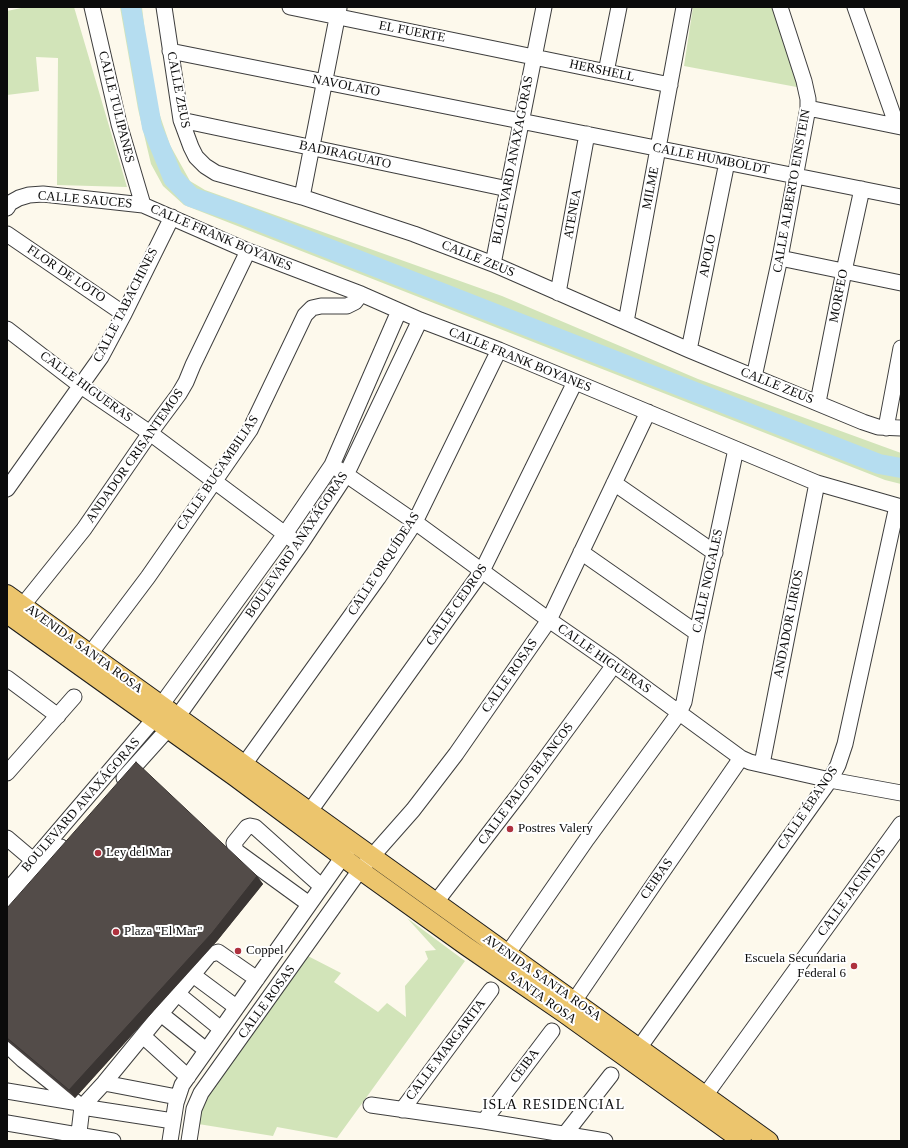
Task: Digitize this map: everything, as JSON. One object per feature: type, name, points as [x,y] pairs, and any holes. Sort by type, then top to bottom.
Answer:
[{"type":"main road","name":"AVENIDA SANTA ROSA","points":[[7,594],[90,654],[166,717]]},
{"type":"main road","name":"AVENIDA SANTA ROSA","points":[[7,614],[166,717],[348,849],[373,856],[508,953],[570,1007],[639,1048],[701,1102],[769,1141]]},
{"type":"main road","name":"AVENIDA SANTA ROSA","points":[[240,770],[310,810],[348,849]]},
{"type":"main road","name":"SANTA ROSA","points":[[348,849],[360,870],[460,941],[570,1007],[701,1102],[742,1141]]},
{"type":"street","name":"CALLE TULIPANES","points":[[92,7],[119,124],[142,205]]},
{"type":"street","name":"CALLE ZEUS","points":[[164,7],[181,120],[196,157],[205,166],[216,173],[302,197],[414,234],[493,264],[689,350],[818,402],[863,422],[886,428],[901,428]]},
{"type":"street","name":"EL FUERTE","points":[[290,7],[338,12],[534,56]]},
{"type":"street","name":"BLOLEVARD ANAXAGORAS","points":[[493,264],[544,7]]},
{"type":"street","points":[[606,72],[619,7]]},
{"type":"street","name":"MILME","points":[[626,322],[684,7]]},
{"type":"street","name":"CALLE ALBERTO EINSTEIN","points":[[754,377],[780,258],[808,108],[808,99],[804,81],[780,7]]},
{"type":"street","points":[[856,7],[900,126]]},
{"type":"street","points":[[302,197],[338,12]]},
{"type":"street","name":"NAVOLATO","points":[[170,51],[521,121]]},
{"type":"street","name":"HERSHELL","points":[[534,56],[670,85]]},
{"type":"street","points":[[808,108],[900,126]]},
{"type":"street","name":"BADIRAGUATO","points":[[181,120],[508,189]]},
{"type":"street","name":"CALLE HUMBOLDT","points":[[521,121],[901,197]]},
{"type":"street","name":"ATENEA","points":[[558,293],[587,134]]},
{"type":"street","name":"APOLO","points":[[689,350],[727,162]]},
{"type":"street","name":"MORFEO","points":[[818,402],[862,189]]},
{"type":"street","name":"CALLE SAUCES","points":[[8,204],[24,197],[43,194],[142,205]]},
{"type":"street","name":"CALLE FRANK BOYANES","points":[[142,205],[248,250],[361,294],[400,312],[499,350],[817,483],[899,506]]},
{"type":"street","name":"CALLE TABACHINES","points":[[7,489],[101,357],[172,218]]},
{"type":"street","name":"FLOR DE LOTO","points":[[7,234],[124,314]]},
{"type":"street","name":"ANDADOR CRISANTEMOS","points":[[23,605],[84,529],[150,432],[179,394],[248,250]]},
{"type":"street","points":[[780,258],[901,283]]},
{"type":"street","name":"CALLE BUGAMBILIAS","points":[[90,654],[148,577],[250,430],[305,315],[312,308],[321,306],[347,306],[355,302],[361,294]]},
{"type":"street","name":"BOULEVARD ANAXÁGORAS","points":[[7,908],[38,864],[166,717],[285,534],[332,465],[400,312]]},
{"type":"street","name":"BOULEVARD ANAXÁGORAS","points":[[116,787],[166,717],[300,545],[346,475],[420,320]]},
{"type":"street","name":"CALLE HIGUERAS","points":[[8,332],[81,386],[150,432],[300,545]]},
{"type":"street","points":[[886,428],[901,348]]},
{"type":"street","name":"CALLE ORQUÍDEAS","points":[[240,770],[378,578],[415,522],[499,350]]},
{"type":"street","name":"CALLE CEDROS","points":[[310,810],[482,571],[575,382]]},
{"type":"street","name":"CALLE ROSAS","points":[[373,856],[413,810],[456,754],[549,620],[648,412]]},
{"type":"street","name":"CALLE NOGALES","points":[[679,713],[684,702],[736,449]]},
{"type":"street","name":"CALLE HIGUERAS","points":[[332,465],[415,522],[742,758],[750,762],[901,794]]},
{"type":"street","points":[[614,483],[715,553]]},
{"type":"street","name":"ANDADOR LIRIOS","points":[[762,764],[817,483]]},
{"type":"street","name":"CALLE ÉBANOS","points":[[639,1048],[830,780],[838,765],[845,744],[899,506]]},
{"type":"street","points":[[581,552],[697,633]]},
{"type":"street","name":"CALLE PALOS BLANCOS","points":[[436,902],[520,793],[614,665]]},
{"type":"street","points":[[7,678],[58,716]]},
{"type":"street","points":[[7,773],[74,697]]},
{"type":"street","points":[[508,953],[587,839],[679,713]]},
{"type":"street","name":"CEIBAS","points":[[570,1007],[656,880],[742,758]]},
{"type":"street","name":"BOULEVARD ANAXÁGORAS","points":[[7,891],[90,816]]},
{"type":"street","name":"CALLE JACINTOS","points":[[701,1102],[901,824]]},
{"type":"street","points":[[309,904],[236,851],[234,843],[247,827],[255,827],[321,886]]},
{"type":"street","points":[[7,838],[38,864]]},
{"type":"street","points":[[170,1141],[177,1097],[182,1085],[348,849]]},
{"type":"street","points":[[360,870],[373,856]]},
{"type":"street","name":"CALLE ROSAS","points":[[189,1141],[194,1109],[202,1093],[360,870]]},
{"type":"street","points":[[78,1104],[104,1083],[209,956],[218,952],[256,979]]},
{"type":"street","points":[[193,975],[236,1007]]},
{"type":"street","name":"CALLE MARGARITA","points":[[402,1110],[490,990]]},
{"type":"street","points":[[178,994],[221,1029]]},
{"type":"street","points":[[161,1014],[206,1050]]},
{"type":"street","name":"CEIBA","points":[[484,1121],[552,1031]]},
{"type":"street","points":[[143,1036],[188,1076]]},
{"type":"street","points":[[7,1045],[23,1060],[78,1104]]},
{"type":"street","points":[[565,1134],[611,1074]]},
{"type":"street","points":[[104,1083],[177,1097]]},
{"type":"street","points":[[7,1091],[173,1121]]},
{"type":"street","points":[[78,1104],[78,1138]]},
{"type":"street","points":[[372,1105],[484,1121],[605,1141]]},
{"type":"street","points":[[7,1123],[78,1138],[113,1141]]},
{"type":"green space","points":[[26,7],[74,7],[127,187],[57,185],[58,58],[36,57],[39,91],[7,95],[7,11]]},
{"type":"green space","points":[[120,7],[142,7],[152,92],[170,145],[190,181],[205,190],[502,296],[698,379],[901,453],[901,484],[885,480],[184,205],[163,186],[151,164],[138,109]]},
{"type":"green space","points":[[693,7],[774,7],[802,88],[684,66]]},
{"type":"green space","points":[[407,918],[465,961],[337,1138],[277,1127],[273,1136],[192,1123],[194,1109],[302,953],[341,973],[334,982],[378,1012],[387,1003],[406,1017],[405,986],[428,959],[425,951],[436,950]]},
{"type":"building","name":"Plaza \"El Mar\"","points":[[136,762],[257,876],[212,933],[69,1090],[7,1038],[7,908]]},
{"type":"waterway","points":[[131,7],[152,127],[173,178],[191,197],[238,213],[879,464],[901,468]]},
{"type":"place","name":"Postres Valery","points":[[510,829]]},
{"type":"place","name":"Ley del Mar","points":[[98,853]]},
{"type":"place","name":"Plaza \"El Mar\"","points":[[116,932]]},
{"type":"place","name":"Coppel","points":[[238,951]]},
{"type":"place","name":"Escuela Secundaria Federal 6","points":[[854,966]]},
{"type":"district","name":"ISLA RESIDENCIAL","points":[[554,1105]]}]
